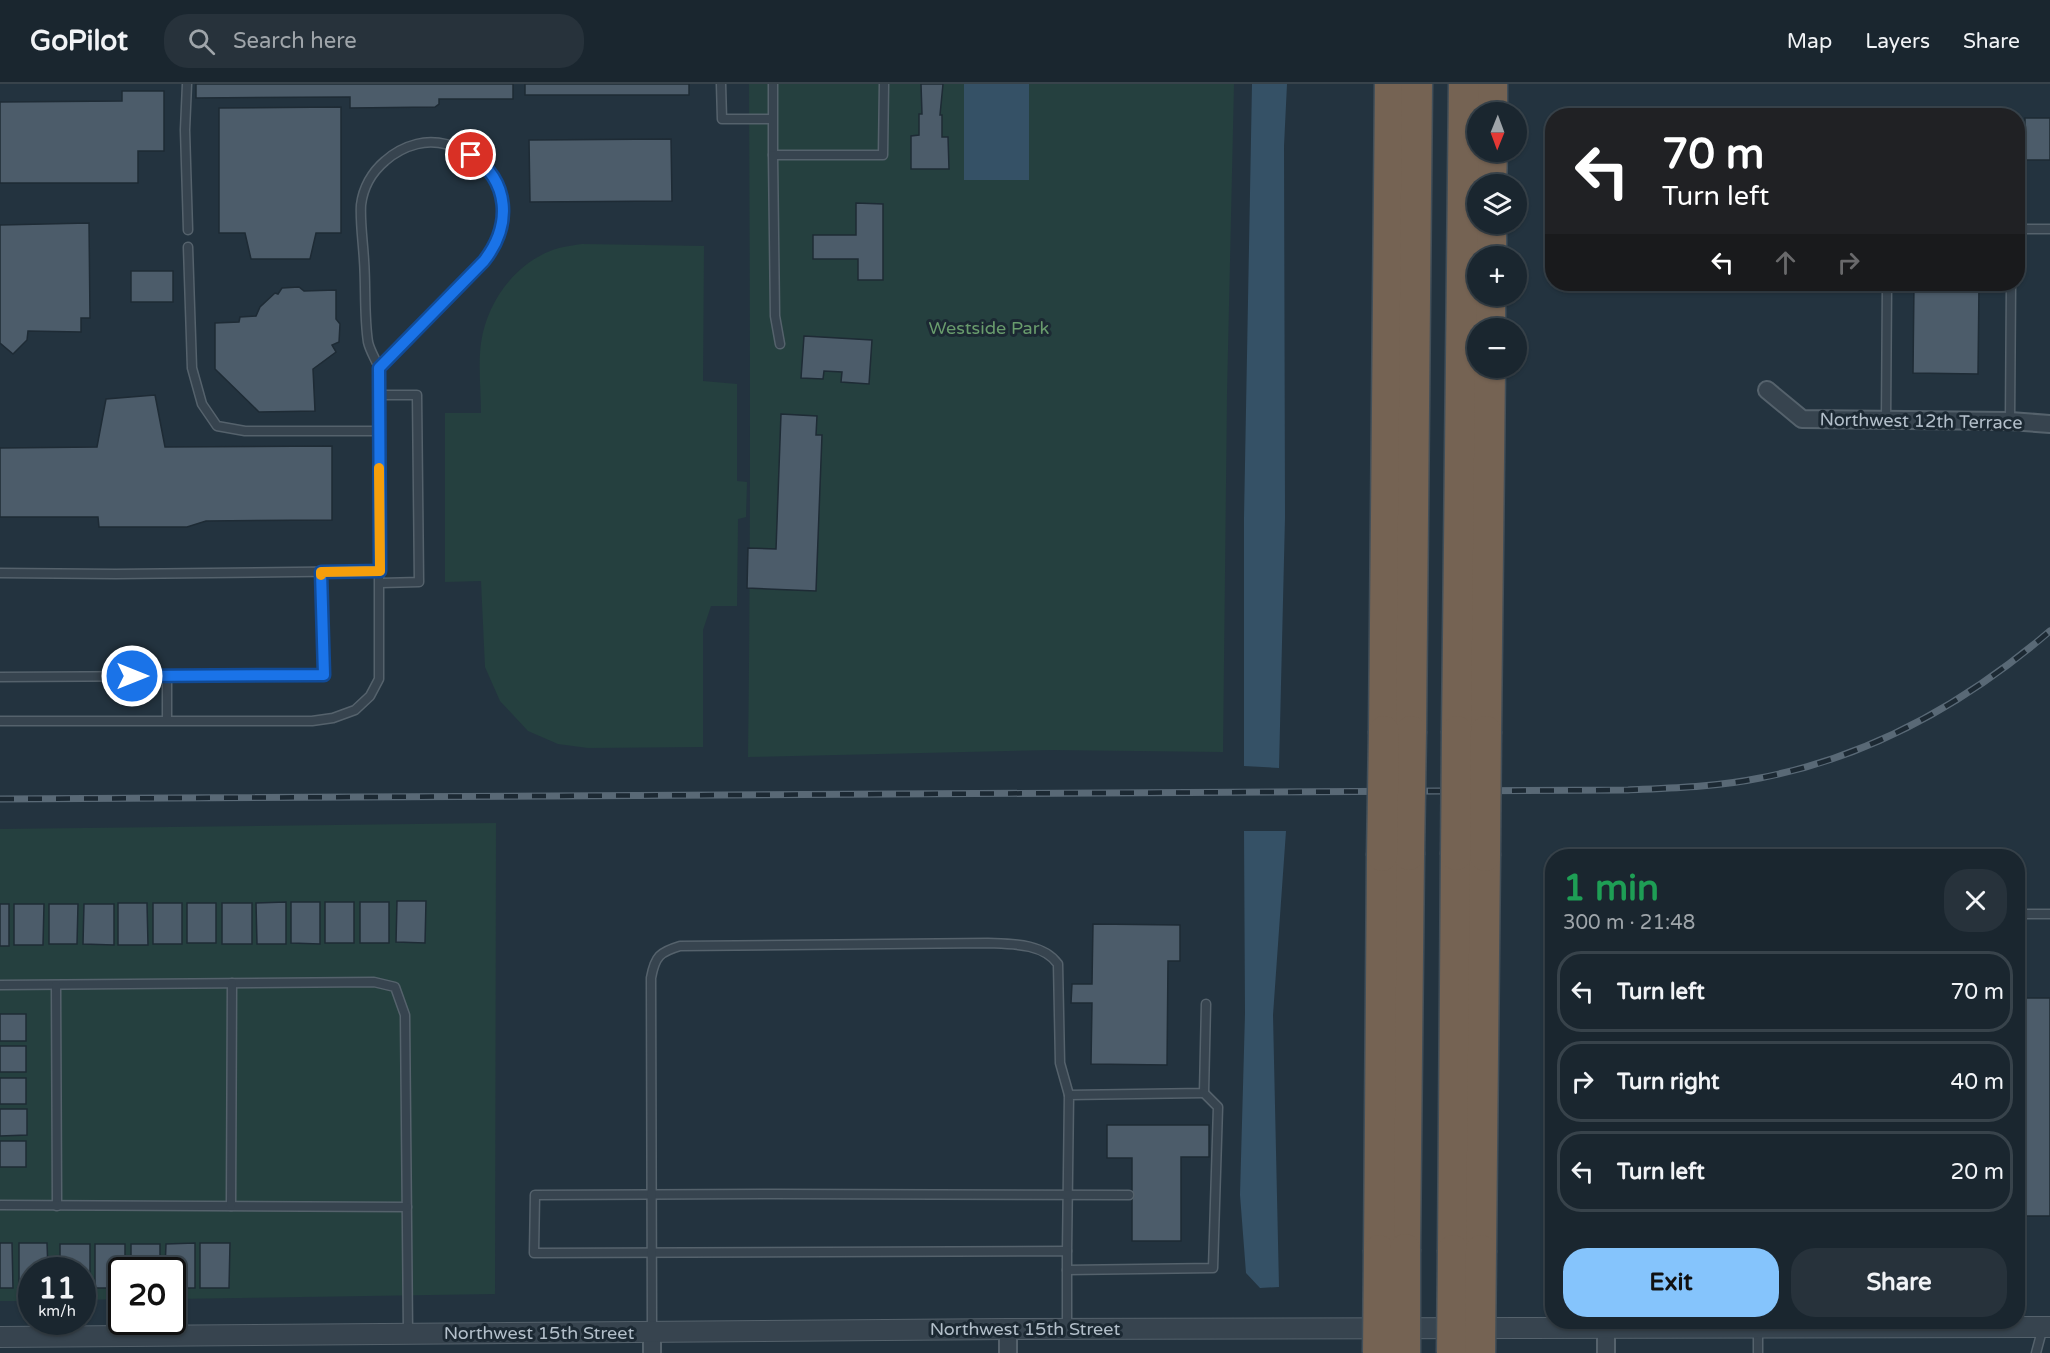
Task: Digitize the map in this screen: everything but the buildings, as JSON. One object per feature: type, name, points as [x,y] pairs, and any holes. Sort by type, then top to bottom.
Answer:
[{"type":"highway","points":[[1378,1353],[1392,1250],[1396,856],[1397,731],[1390,84]]},
{"type":"highway","points":[[1397,731],[1417,84]]},
{"type":"highway","points":[[1452,1353],[1467,1250],[1471,855],[1472,731],[1464,84]]},
{"type":"highway","points":[[1492,84],[1492,102]]},
{"type":"highway","points":[[1472,731],[1490,378]]},
{"type":"highway","points":[[1392,1250],[1405,1353]]},
{"type":"highway","points":[[1467,1250],[1480,1353]]},
{"type":"street","name":"Northwest 12th Terrace","points":[[1767,390],[1802,418],[2010,421],[2050,424]]},
{"type":"street","name":"Northwest 15th Street","points":[[2025,1327],[2047,1327]]},
{"type":"street","name":"Northwest 15th Street","points":[[0,1337],[1008,1329],[1545,1328]]},
{"type":"street","points":[[1008,1329],[1008,1353]]},
{"type":"street","points":[[1606,1329],[1606,1353]]},
{"type":"street","points":[[652,1332],[652,1353]]},
{"type":"lane","points":[[187,84],[185,130],[188,230]]},
{"type":"lane","points":[[721,84],[722,120],[772,119]]},
{"type":"lane","points":[[773,84],[775,316],[780,344]]},
{"type":"lane","points":[[773,155],[883,155],[884,84]]},
{"type":"lane","points":[[0,722],[312,721],[333,718],[355,710],[369,696],[380,679],[379,368],[369,345],[361,205],[367,186],[377,168],[393,154],[404,148],[428,143],[450,146],[480,161],[498,183],[502,212],[500,234],[484,261],[379,368]]},
{"type":"lane","points":[[2025,229],[2050,229]]},
{"type":"lane","points":[[188,247],[192,368],[202,404],[218,426],[245,432],[379,431]]},
{"type":"lane","points":[[1886,420],[1887,291]]},
{"type":"lane","points":[[2010,421],[2011,291]]},
{"type":"lane","points":[[379,395],[417,395],[418,407],[419,582],[381,583]]},
{"type":"lane","points":[[0,573],[380,571]]},
{"type":"lane","points":[[0,677],[324,675],[321,572]]},
{"type":"lane","points":[[167,676],[167,720]]},
{"type":"lane","points":[[2025,914],[2050,914]]},
{"type":"lane","points":[[652,1332],[651,978],[655,963],[661,953],[680,946],[988,943],[1041,950],[1053,957],[1058,964],[1060,1064],[1069,1095],[1067,1329]]},
{"type":"lane","points":[[0,985],[374,981],[395,987],[405,1015],[408,1334]]},
{"type":"lane","points":[[231,1206],[232,983]]},
{"type":"lane","points":[[56,985],[57,1206]]},
{"type":"lane","points":[[1204,1093],[1206,1005]]},
{"type":"lane","points":[[1066,1270],[1213,1269],[1218,1107],[1204,1093],[1069,1095]]},
{"type":"lane","points":[[1066,1251],[534,1254],[535,1196],[1129,1195]]},
{"type":"lane","points":[[0,1205],[407,1207]]},
{"type":"lane","points":[[2036,1353],[2047,1327]]},
{"type":"lane","points":[[1758,1329],[1758,1353]]},
{"type":"green space","name":"Westside Park","points":[[749,84],[1234,84],[1227,394],[1223,752],[1051,750],[748,757]]},
{"type":"green space","points":[[582,244],[704,246],[703,381],[737,384],[737,481],[747,482],[746,517],[738,519],[737,606],[711,606],[703,630],[703,747],[588,748],[558,744],[528,731],[500,701],[485,667],[481,581],[445,582],[445,413],[481,413],[480,369],[484,327],[506,284],[517,272],[544,254],[559,248]]},
{"type":"green space","points":[[496,823],[495,1294],[186,1299],[186,1257],[108,1257],[108,1299],[96,1300],[96,1257],[18,1257],[18,1301],[0,1301],[0,829]]},
{"type":"water","points":[[964,84],[1029,84],[1029,180],[964,180]]},
{"type":"water","points":[[1252,84],[1287,84],[1284,146],[1285,517],[1279,768],[1244,766],[1244,518]]},
{"type":"water","points":[[1244,831],[1286,831],[1273,1015],[1279,1287],[1260,1288],[1246,1273],[1240,1195],[1245,1014]]},
{"type":"railway","points":[[0,799],[1628,790],[1694,787],[1744,781],[1800,769],[1878,741],[1950,704],[2018,657],[2050,631]]},
{"type":"slow traffic","points":[[321,575],[321,572],[380,571],[379,468]]},
{"type":"route","points":[[132,676],[324,675],[321,572],[380,571],[379,368],[484,261],[500,234],[502,212],[498,183],[488,168],[471,155]]}]
